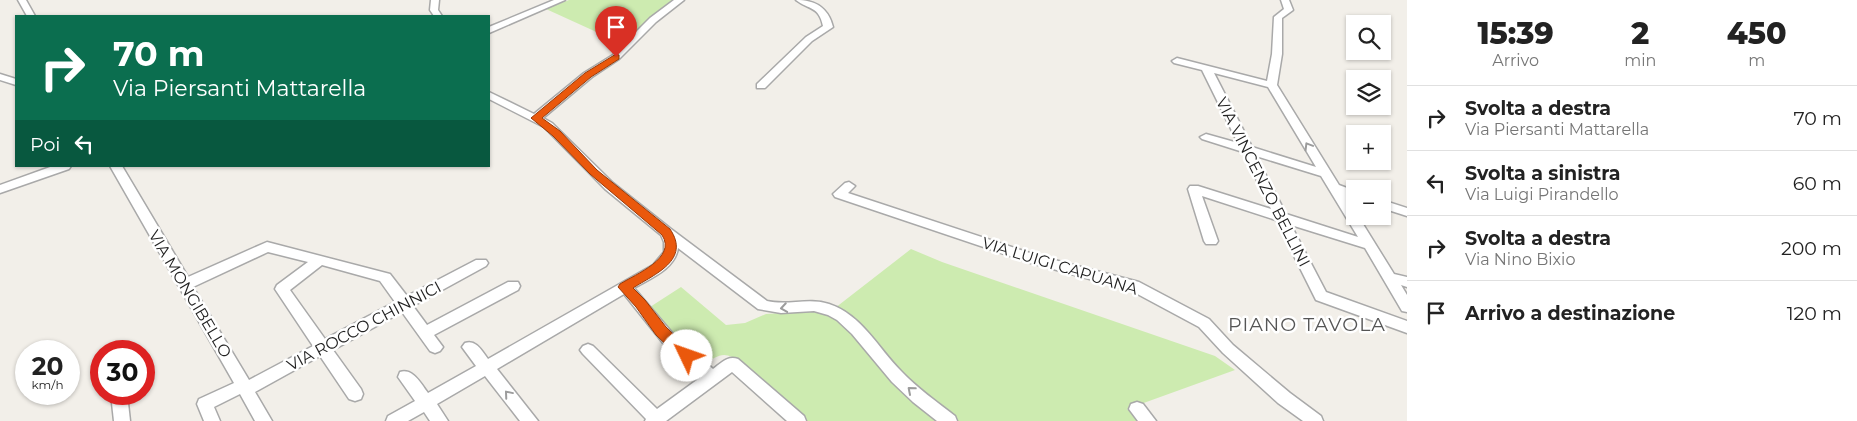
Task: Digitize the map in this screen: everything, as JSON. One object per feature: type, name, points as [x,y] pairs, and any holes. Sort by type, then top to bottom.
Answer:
[{"type":"street","points":[[22,0],[30,15]]},
{"type":"street","points":[[435,0],[434,10],[437,15]]},
{"type":"street","points":[[490,30],[561,0]]},
{"type":"street","points":[[536,118],[588,75],[616,57],[653,20],[680,0]]},
{"type":"street","points":[[761,86],[810,39],[828,27],[824,12],[821,9],[800,0]]},
{"type":"street","points":[[1285,0],[1289,10],[1278,17],[1272,80],[1324,173],[1407,307]]},
{"type":"street","points":[[1177,61],[1272,80]]},
{"type":"street","name":"VIA VINCENZO BELLINI","points":[[1206,68],[1245,149],[1321,296],[1407,327]]},
{"type":"street","points":[[0,77],[15,82]]},
{"type":"street","points":[[490,95],[536,118],[557,133],[599,177],[666,232],[763,305],[776,310],[802,305],[817,306],[844,317],[898,379],[949,421]]},
{"type":"street","points":[[1206,137],[1324,173]]},
{"type":"street","points":[[0,189],[62,167]]},
{"type":"street","name":"VIA MONGIBELLO","points":[[117,167],[245,387],[260,420]]},
{"type":"street","name":"VIA LUIGI CAPUANA","points":[[849,186],[839,194],[1036,260],[1134,286],[1172,304],[1204,323],[1228,349],[1284,398],[1315,421]]},
{"type":"street","points":[[1333,188],[1346,192]]},
{"type":"street","points":[[1210,241],[1194,189],[1368,245]]},
{"type":"street","points":[[1391,207],[1407,212]]},
{"type":"street","points":[[665,262],[672,245],[666,232]]},
{"type":"street","points":[[184,285],[267,247],[320,260],[385,277],[434,347]]},
{"type":"street","points":[[394,421],[665,262],[692,251]]},
{"type":"street","points":[[320,260],[282,289],[355,394]]},
{"type":"street","name":"VIA ROCCO CHINNICI","points":[[212,421],[205,404],[245,387],[323,348],[481,263]]},
{"type":"street","points":[[1388,276],[1407,282]]},
{"type":"street","points":[[425,333],[513,286]]},
{"type":"street","points":[[625,287],[641,303],[661,331],[674,345],[713,378]]},
{"type":"street","points":[[470,348],[530,421]]},
{"type":"street","points":[[588,350],[655,420],[733,363],[798,421]]},
{"type":"street","points":[[406,377],[440,421]]},
{"type":"street","points":[[120,405],[122,421]]},
{"type":"green space","points":[[569,0],[678,0],[625,45],[546,9]]},
{"type":"green space","points":[[911,249],[942,262],[1215,356],[1235,370],[1127,409],[1140,421],[957,421],[928,397],[835,308]]},
{"type":"green space","points":[[681,287],[726,325],[745,323],[766,314],[804,309],[815,309],[834,315],[941,421],[804,421],[766,382],[743,363],[733,357],[724,355],[706,362],[689,352],[674,339],[650,307]]},
{"type":"district","name":"PIANO TAVOLA","points":[[1307,324]]},
{"type":"route","points":[[616,57],[588,75],[536,118],[557,133],[593,172],[666,232],[672,245],[668,258],[658,268],[625,287],[641,303],[661,331],[687,356]]}]
